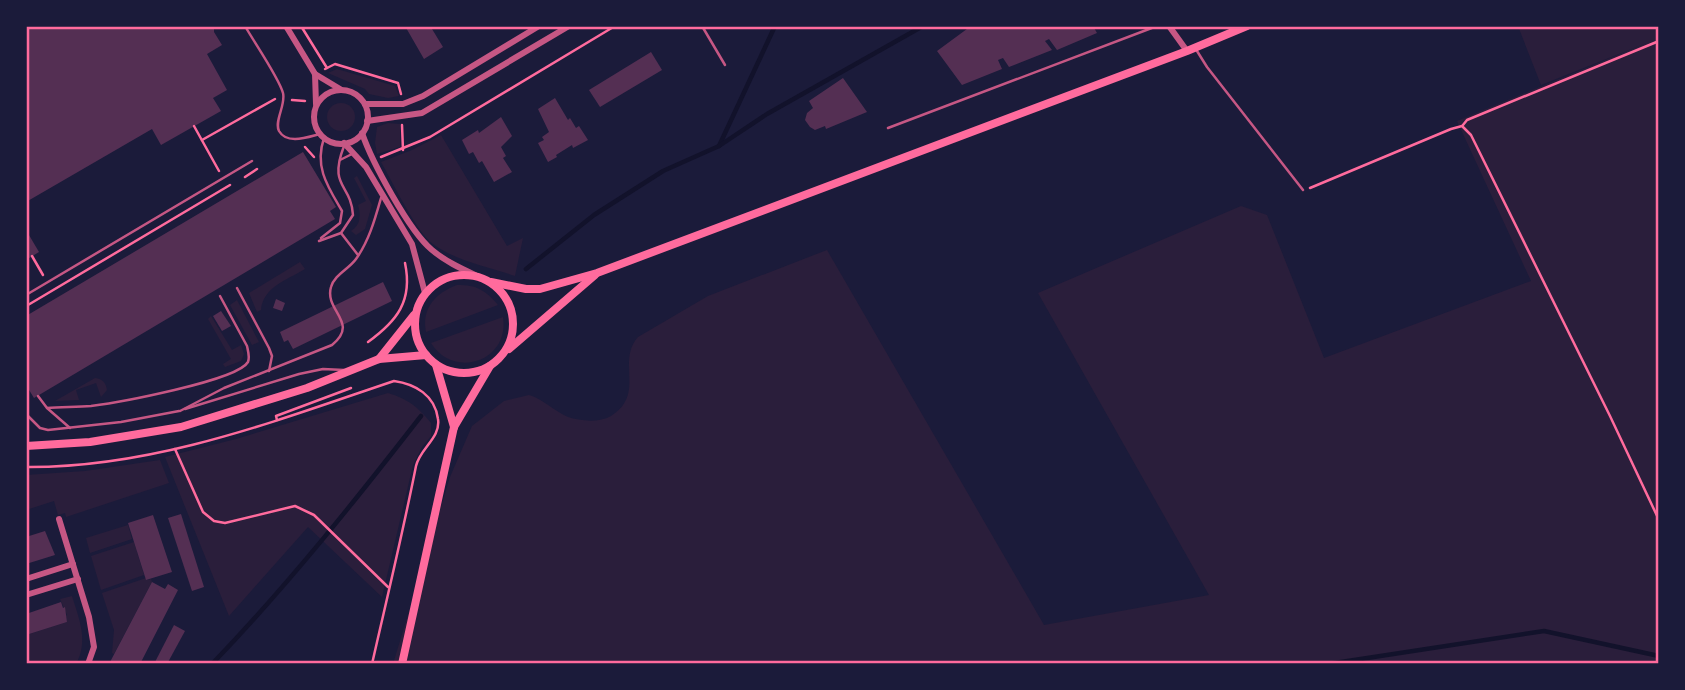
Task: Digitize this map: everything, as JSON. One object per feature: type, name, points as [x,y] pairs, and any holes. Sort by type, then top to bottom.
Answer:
[{"type":"main road","points":[[379,359],[415,313],[425,293],[435,283],[447,277],[475,275],[491,282],[540,289],[597,273],[1191,50],[1247,26]]},
{"type":"main road","points":[[402,664],[454,427],[490,366],[597,273]]},
{"type":"main road","points":[[491,282],[509,302],[513,314],[514,327],[505,352]]},
{"type":"main road","points":[[415,313],[416,336],[426,355],[436,365],[463,373],[477,372],[490,366]]},
{"type":"main road","points":[[26,446],[90,442],[181,427],[242,410],[379,359],[426,355]]},
{"type":"main road","points":[[436,365],[454,427]]},
{"type":"street","points":[[286,26],[315,74],[342,90],[355,94],[365,104],[367,121],[357,138],[345,143],[335,143],[322,136],[315,123],[315,74]]},
{"type":"street","points":[[365,104],[403,104],[423,96],[539,26]]},
{"type":"street","points":[[367,121],[422,113],[569,26]]},
{"type":"street","points":[[1169,26],[1191,50]]},
{"type":"street","points":[[524,35],[532,48]]},
{"type":"street","points":[[484,58],[492,72]]},
{"type":"street","points":[[316,106],[327,94],[342,90]]},
{"type":"street","points":[[362,133],[373,161],[415,230],[430,249],[475,275]]},
{"type":"street","points":[[345,143],[366,167],[412,244],[425,293]]},
{"type":"street","points":[[59,519],[89,617],[94,647],[88,664]]},
{"type":"street","points":[[26,579],[73,564]]},
{"type":"street","points":[[26,595],[78,579]]},
{"type":"lane","points":[[245,26],[283,91],[284,99],[278,125],[280,132],[286,137],[302,139],[322,136],[322,176],[342,211],[340,223],[319,241],[341,233],[351,222],[353,215],[351,202],[339,182],[337,162],[345,143]]},
{"type":"lane","points":[[702,26],[725,65]]},
{"type":"lane","points":[[888,128],[1157,26]]},
{"type":"lane","points":[[1191,50],[1303,190]]},
{"type":"lane","points":[[337,162],[349,155],[355,155]]},
{"type":"lane","points":[[26,295],[252,161]]},
{"type":"lane","points":[[180,411],[224,388],[332,345],[342,337],[344,328],[329,292],[332,282],[359,255],[382,195]]},
{"type":"lane","points":[[341,233],[359,255]]},
{"type":"lane","points":[[237,288],[269,348],[272,356],[269,371]]},
{"type":"lane","points":[[47,408],[89,406],[127,400],[192,385],[240,369],[247,363],[247,346],[220,296]]},
{"type":"lane","points":[[26,414],[40,428],[48,430],[121,422],[180,411],[299,374],[323,369],[351,371]]},
{"type":"lane","points":[[38,396],[47,408],[70,428]]},
{"type":"path","points":[[301,26],[327,68]]},
{"type":"path","points":[[373,161],[430,137],[615,26]]},
{"type":"path","points":[[1303,190],[1451,128],[1462,126],[1467,120],[1659,41]]},
{"type":"path","points":[[315,74],[335,64],[397,83],[403,104]]},
{"type":"path","points":[[202,140],[270,101],[284,99],[305,102]]},
{"type":"path","points":[[402,117],[403,150]]},
{"type":"path","points":[[28,305],[230,186],[194,126]]},
{"type":"path","points":[[1462,126],[1471,135],[1611,416],[1659,520]]},
{"type":"path","points":[[302,139],[312,157],[321,157]]},
{"type":"path","points":[[240,180],[257,169]]},
{"type":"path","points":[[32,256],[52,291]]},
{"type":"path","points":[[368,342],[388,327],[400,312],[407,274],[404,256]]},
{"type":"path","points":[[26,467],[129,458],[175,449],[277,420],[394,381],[410,383],[425,393],[435,406],[439,421],[438,431],[417,461],[372,664]]},
{"type":"path","points":[[277,420],[276,416],[351,388]]},
{"type":"path","points":[[175,449],[203,512],[214,521],[225,523],[295,506],[314,515],[389,588]]},
{"type":"shaded area","points":[[1518,26],[1659,26],[1659,664],[393,664],[450,477],[472,426],[504,401],[529,395],[573,418],[595,420],[611,416],[627,398],[629,357],[638,337],[708,296],[827,250],[1044,625],[1209,595],[1038,293],[1241,206],[1267,215],[1324,358],[1531,281],[1457,121],[1649,42],[1541,85]]},
{"type":"shaded area","points":[[337,69],[395,86],[399,96],[388,98],[369,94],[365,89],[328,73]]},
{"type":"shaded area","points":[[341,103],[351,107],[355,117],[351,127],[341,131],[331,127],[327,117],[331,107]]},
{"type":"shaded area","points":[[388,123],[400,124],[400,147],[377,154],[377,127]]},
{"type":"shaded area","points":[[441,135],[507,246],[523,238],[515,276],[462,259],[433,244],[412,218],[381,162]]},
{"type":"shaded area","points":[[357,176],[372,205],[365,229],[356,235],[351,231],[359,220],[358,205],[366,201],[354,178]]},
{"type":"shaded area","points":[[300,262],[305,269],[271,290],[266,295],[261,310],[257,312],[249,293]]},
{"type":"shaded area","points":[[457,285],[480,289],[498,305],[426,332],[426,316],[432,302]]},
{"type":"shaded area","points":[[237,300],[259,342],[252,345],[230,305]]},
{"type":"shaded area","points":[[211,316],[232,350],[241,345],[244,354],[241,361],[225,367],[223,364],[231,359],[208,319]]},
{"type":"shaded area","points":[[503,317],[503,332],[498,345],[478,360],[466,363],[453,361],[441,354],[431,343]]},
{"type":"shaded area","points":[[95,378],[102,380],[107,388],[101,397],[96,383],[76,390],[79,400],[55,401]]},
{"type":"shaded area","points":[[388,393],[407,401],[422,412],[431,423],[431,436],[413,465],[382,597],[308,527],[229,616],[165,457],[236,439]]},
{"type":"shaded area","points":[[160,460],[169,483],[66,517],[65,513],[58,515],[54,501],[26,510],[26,475],[85,471]]},
{"type":"shaded area","points":[[128,525],[132,539],[90,553],[86,538]]},
{"type":"shaded area","points":[[134,542],[144,575],[101,590],[91,556]]},
{"type":"shaded area","points":[[146,578],[152,582],[114,654],[114,630],[102,593]]},
{"type":"shaded area","points":[[72,596],[82,638],[76,664],[26,664],[26,635],[67,622],[60,599]]},
{"type":"building","points":[[26,26],[214,26],[214,32],[222,45],[207,54],[227,90],[213,98],[221,111],[161,145],[152,129],[26,202]]},
{"type":"building","points":[[405,26],[438,26],[432,29],[443,47],[424,59]]},
{"type":"building","points":[[971,26],[1093,26],[1097,33],[1057,50],[1049,39],[1045,41],[1052,50],[1009,67],[1003,58],[998,60],[1002,69],[962,85],[937,51]]},
{"type":"building","points":[[651,52],[662,70],[600,107],[589,90]]},
{"type":"building","points":[[843,78],[867,112],[826,129],[825,126],[815,130],[810,127],[805,120],[807,113],[813,108],[809,101]]},
{"type":"building","points":[[555,98],[568,120],[570,118],[576,128],[579,126],[588,140],[573,148],[572,145],[548,162],[538,143],[544,140],[542,137],[549,132],[538,109]]},
{"type":"building","points":[[501,117],[512,136],[501,147],[506,156],[503,158],[512,172],[494,182],[482,161],[479,163],[473,152],[469,154],[462,140],[478,130],[479,133]]},
{"type":"building","points":[[303,152],[336,207],[330,211],[335,219],[34,398],[26,385],[26,316]]},
{"type":"building","points":[[26,230],[39,252],[26,260]]},
{"type":"building","points":[[383,282],[392,301],[293,349],[288,340],[284,342],[280,332]]},
{"type":"building","points":[[276,299],[285,303],[282,311],[273,308]]},
{"type":"building","points":[[221,311],[231,326],[222,331],[213,316]]},
{"type":"building","points":[[181,514],[204,587],[192,591],[168,518]]},
{"type":"building","points":[[153,515],[172,572],[146,580],[128,523]]},
{"type":"building","points":[[45,531],[55,555],[26,564],[26,537]]},
{"type":"building","points":[[152,582],[165,589],[168,584],[178,590],[140,664],[109,664]]},
{"type":"building","points":[[61,602],[63,608],[65,607],[67,622],[26,635],[26,614]]},
{"type":"building","points":[[174,625],[185,631],[167,664],[154,664]]},
{"type":"waterway","points":[[719,146],[775,26]]},
{"type":"waterway","points":[[526,269],[594,215],[663,171],[719,146],[767,114],[923,26]]},
{"type":"waterway","points":[[212,664],[320,543],[421,416]]},
{"type":"waterway","points":[[1328,664],[1544,631],[1659,656]]}]
